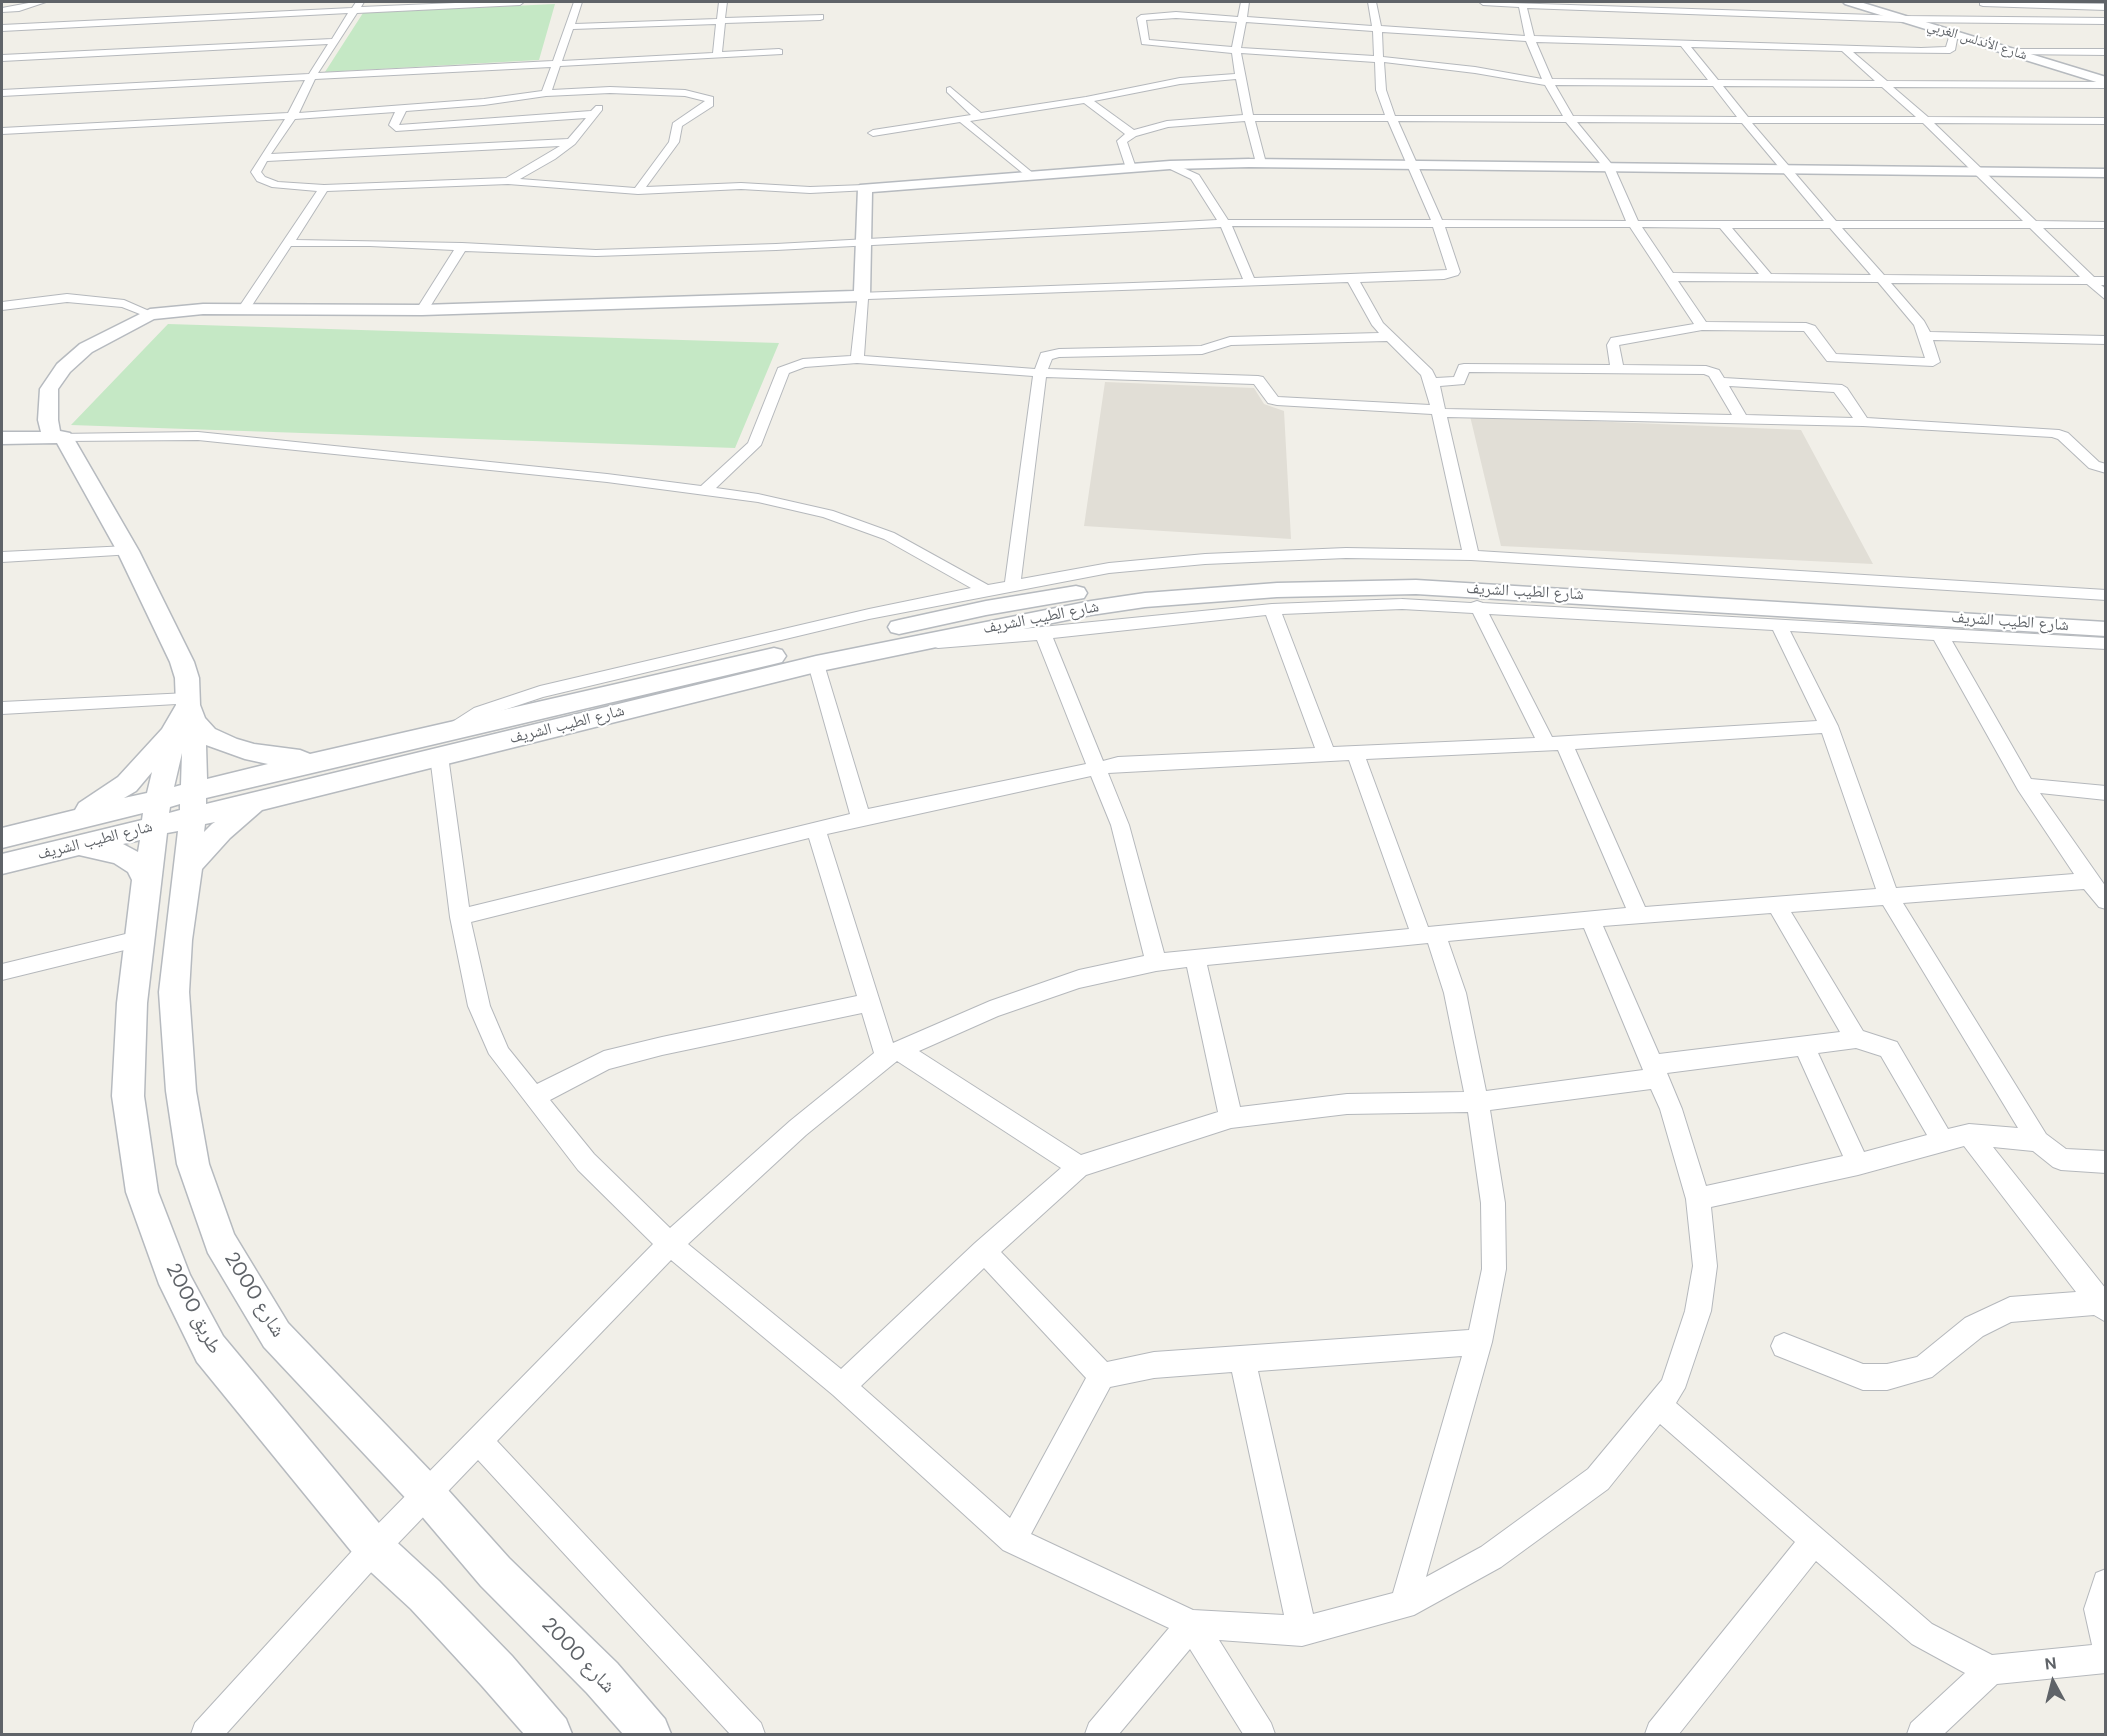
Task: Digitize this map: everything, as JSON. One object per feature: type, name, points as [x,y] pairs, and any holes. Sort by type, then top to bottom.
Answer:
[{"type":"street","points":[[2,10],[35,2]]},
{"type":"street","points":[[2,10],[19,9],[42,2]]},
{"type":"street","points":[[2,28],[357,5],[520,2]]},
{"type":"street","points":[[546,93],[578,2]]},
{"type":"street","points":[[717,55],[723,2]]},
{"type":"street","points":[[1245,2],[1236,51],[1261,163]]},
{"type":"street","points":[[46,828],[86,811],[127,784],[147,764],[186,713],[187,678],[182,662],[128,551],[48,420],[50,389],[63,368],[87,348],[150,314],[203,309],[422,310],[1444,275],[1454,272],[1438,224],[1391,118],[1380,86],[1377,30],[1372,2]]},
{"type":"street","points":[[1483,2],[1723,16],[2106,21]]},
{"type":"street","name":"شارع الأندلس الغربي","points":[[1849,2],[2106,83]]},
{"type":"street","points":[[1982,2],[2000,19]]},
{"type":"street","points":[[1982,2],[2106,7]]},
{"type":"street","points":[[1522,3],[1530,39],[1549,82],[1570,120],[1609,167],[1633,223],[1702,326]]},
{"type":"street","points":[[357,5],[312,76],[292,116],[263,158],[256,172],[261,179],[276,184],[324,188],[508,181],[638,191],[741,186],[810,190],[865,188],[1170,165],[1261,163],[2106,173]]},
{"type":"street","points":[[2063,6],[2081,20]]},
{"type":"street","points":[[1954,34],[1952,49],[1946,51],[1739,42],[1685,45],[1530,39],[1173,15],[1142,18],[1144,42],[1236,51],[1379,59],[1454,67],[1549,82],[2106,83]]},
{"type":"street","points":[[569,27],[820,17]]},
{"type":"street","points":[[2,58],[336,41]]},
{"type":"street","points":[[1617,368],[1613,345],[1616,341],[1702,326],[1806,327],[1811,329],[1832,358],[1933,362],[1920,324],[1785,170],[1685,45]]},
{"type":"street","points":[[1844,48],[1926,121],[2106,296]]},
{"type":"street","points":[[2,93],[778,52]]},
{"type":"street","points":[[2012,52],[2106,52]]},
{"type":"street","points":[[873,133],[1086,99],[1180,81],[1240,76]]},
{"type":"street","points":[[508,181],[551,157],[571,142],[610,90]]},
{"type":"street","points":[[2,131],[402,109],[484,102],[546,93],[610,90],[685,93],[711,101],[691,118],[677,125],[674,142],[638,191]]},
{"type":"street","points":[[950,90],[978,116]]},
{"type":"street","points":[[1086,99],[1132,134]]},
{"type":"street","points":[[402,109],[394,125],[396,128],[594,114]]},
{"type":"street","points":[[1131,168],[1122,141],[1132,134],[1167,124],[1250,118],[2106,121]]},
{"type":"street","points":[[962,119],[1030,176]]},
{"type":"street","points":[[263,158],[571,142]]},
{"type":"street","points":[[1170,165],[1195,177],[1225,223],[1250,282]]},
{"type":"street","points":[[243,310],[324,188]]},
{"type":"street","points":[[857,359],[862,296],[865,188]]},
{"type":"street","points":[[287,243],[462,246],[535,252],[596,253],[776,247],[1225,223],[2106,225]]},
{"type":"street","points":[[1722,223],[1768,278]]},
{"type":"street","points":[[422,310],[462,246]]},
{"type":"street","points":[[1671,277],[2106,280]]},
{"type":"street","points":[[1351,278],[1378,325],[1428,374],[1432,382],[1471,555]]},
{"type":"street","points":[[2,306],[67,298],[124,304],[150,314]]},
{"type":"street","points":[[1926,336],[2106,340]]},
{"type":"street","points":[[1012,585],[1040,373],[1046,356],[1051,354],[1202,350],[1230,341],[1390,337]]},
{"type":"street","points":[[704,491],[754,445],[783,371],[804,363],[857,359],[1040,373],[1258,380],[1273,400],[1277,401],[1439,411],[1863,422],[2054,433],[2063,436],[2094,465],[2106,469]]},
{"type":"street","points":[[1432,382],[1459,381],[1464,368],[1706,370],[1714,373],[1742,420]]},
{"type":"street","points":[[1719,382],[1837,388],[1842,391],[1863,422]]},
{"type":"street","points":[[2,438],[198,436],[403,456],[758,498],[828,514],[889,536],[986,590]]},
{"type":"street","points":[[2,557],[128,551]]},
{"type":"street","points":[[449,732],[480,712],[540,692],[869,614],[1109,568],[1235,557],[1346,553],[1471,555],[2106,595]]},
{"type":"street","name":"شارع الطيب الشريف","points":[[2,864],[72,848],[156,813],[194,791],[986,608],[1101,590],[1252,574],[1351,570],[1517,573],[2106,610]]},
{"type":"street","name":"شارع الطيب الشريف","points":[[2,838],[46,828],[156,813],[192,818],[816,664],[1091,608],[1145,600],[1266,591],[1416,587],[1516,591],[2106,628]]},
{"type":"street","points":[[918,642],[952,642],[1043,634],[1272,609],[1402,604],[1477,606],[2106,644]]},
{"type":"street","points":[[1477,606],[1555,743],[1639,915]]},
{"type":"street","points":[[1272,609],[1326,754]]},
{"type":"street","points":[[1779,626],[1829,726],[1889,897],[2038,1141],[2061,1159],[2106,1162]]},
{"type":"street","points":[[1043,634],[1096,767],[1109,793],[1120,825],[1156,962]]},
{"type":"street","points":[[1940,635],[2025,785],[2089,881],[2105,900]]},
{"type":"street","points":[[816,664],[861,818]]},
{"type":"street","points":[[2,708],[186,713],[206,735],[254,753],[288,759],[334,757]]},
{"type":"street","name":"شارع 2000","points":[[186,713],[194,791],[189,865],[178,940],[174,992],[181,1091],[193,1164],[220,1242],[276,1335],[427,1494],[495,1572],[602,1678],[650,1734]]},
{"type":"street","name":"طريق 2000","points":[[186,713],[156,813],[132,1003],[128,1096],[142,1192],[176,1284],[210,1349],[374,1548],[425,1595],[551,1734]]},
{"type":"street","points":[[459,917],[861,818],[1096,767],[1138,762],[1555,743],[1829,726]]},
{"type":"street","points":[[1355,752],[1428,935],[1455,993],[1484,1135],[1493,1203],[1494,1269],[1479,1342],[1404,1605]]},
{"type":"street","points":[[440,756],[459,917],[479,1006],[500,1054],[536,1096],[586,1162],[670,1244],[842,1386],[1013,1540],[1192,1624],[1302,1631],[1404,1605],[1491,1557],[1598,1479],[1672,1388],[1698,1311],[1705,1266],[1698,1200],[1671,1108],[1590,919]]},
{"type":"street","points":[[2025,785],[2106,793]]},
{"type":"street","points":[[189,865],[221,831],[258,801]]},
{"type":"street","points":[[816,829],[870,1002],[893,1053],[1079,1167]]},
{"type":"street","points":[[72,848],[99,848],[121,854],[138,865],[146,880],[146,900]]},
{"type":"street","points":[[206,1734],[374,1548],[670,1244],[798,1128],[893,1053],[990,1010],[1058,985],[1156,962],[1590,919],[2089,881]]},
{"type":"street","points":[[1777,905],[1856,1039]]},
{"type":"street","points":[[2,972],[142,938]]},
{"type":"street","points":[[1195,958],[1231,1118]]},
{"type":"street","points":[[536,1096],[604,1061],[662,1046],[870,1002]]},
{"type":"street","points":[[842,1386],[984,1251],[1079,1167],[1231,1118],[1347,1104],[1476,1102],[1856,1039],[1889,1049],[1942,1140]]},
{"type":"street","points":[[1804,1046],[1858,1164]]},
{"type":"street","points":[[1698,1200],[1858,1164],[1969,1134],[2038,1141]]},
{"type":"street","points":[[1969,1134],[2103,1306]]},
{"type":"street","points":[[984,1251],[1102,1376]]},
{"type":"street","points":[[1784,1346],[1863,1377],[1887,1377],[1923,1368],[1974,1327],[2010,1310],[2103,1306]]},
{"type":"street","points":[[1013,1540],[1102,1376],[1154,1365],[1479,1342]]},
{"type":"street","points":[[1242,1359],[1302,1631]]},
{"type":"street","points":[[1658,1405],[1922,1634],[1990,1670],[2106,1658]]},
{"type":"street","points":[[479,1441],[750,1734]]},
{"type":"street","points":[[1660,1734],[1814,1541]]},
{"type":"street","points":[[2106,1583],[2098,1610],[2106,1643]]},
{"type":"street","points":[[1100,1734],[1192,1624]]},
{"type":"street","points":[[1192,1624],[1260,1734]]},
{"type":"street","points":[[1922,1734],[1990,1670]]},
{"type":"shaded area","points":[[1105,382],[1254,388],[1264,404],[1284,411],[1291,539],[1084,526]]},
{"type":"shaded area","points":[[1470,416],[1801,430],[1873,564],[1501,546]]},
{"type":"green space","points":[[555,4],[539,60],[325,72],[363,13]]},
{"type":"green space","points":[[168,324],[779,343],[735,448],[71,425]]}]
